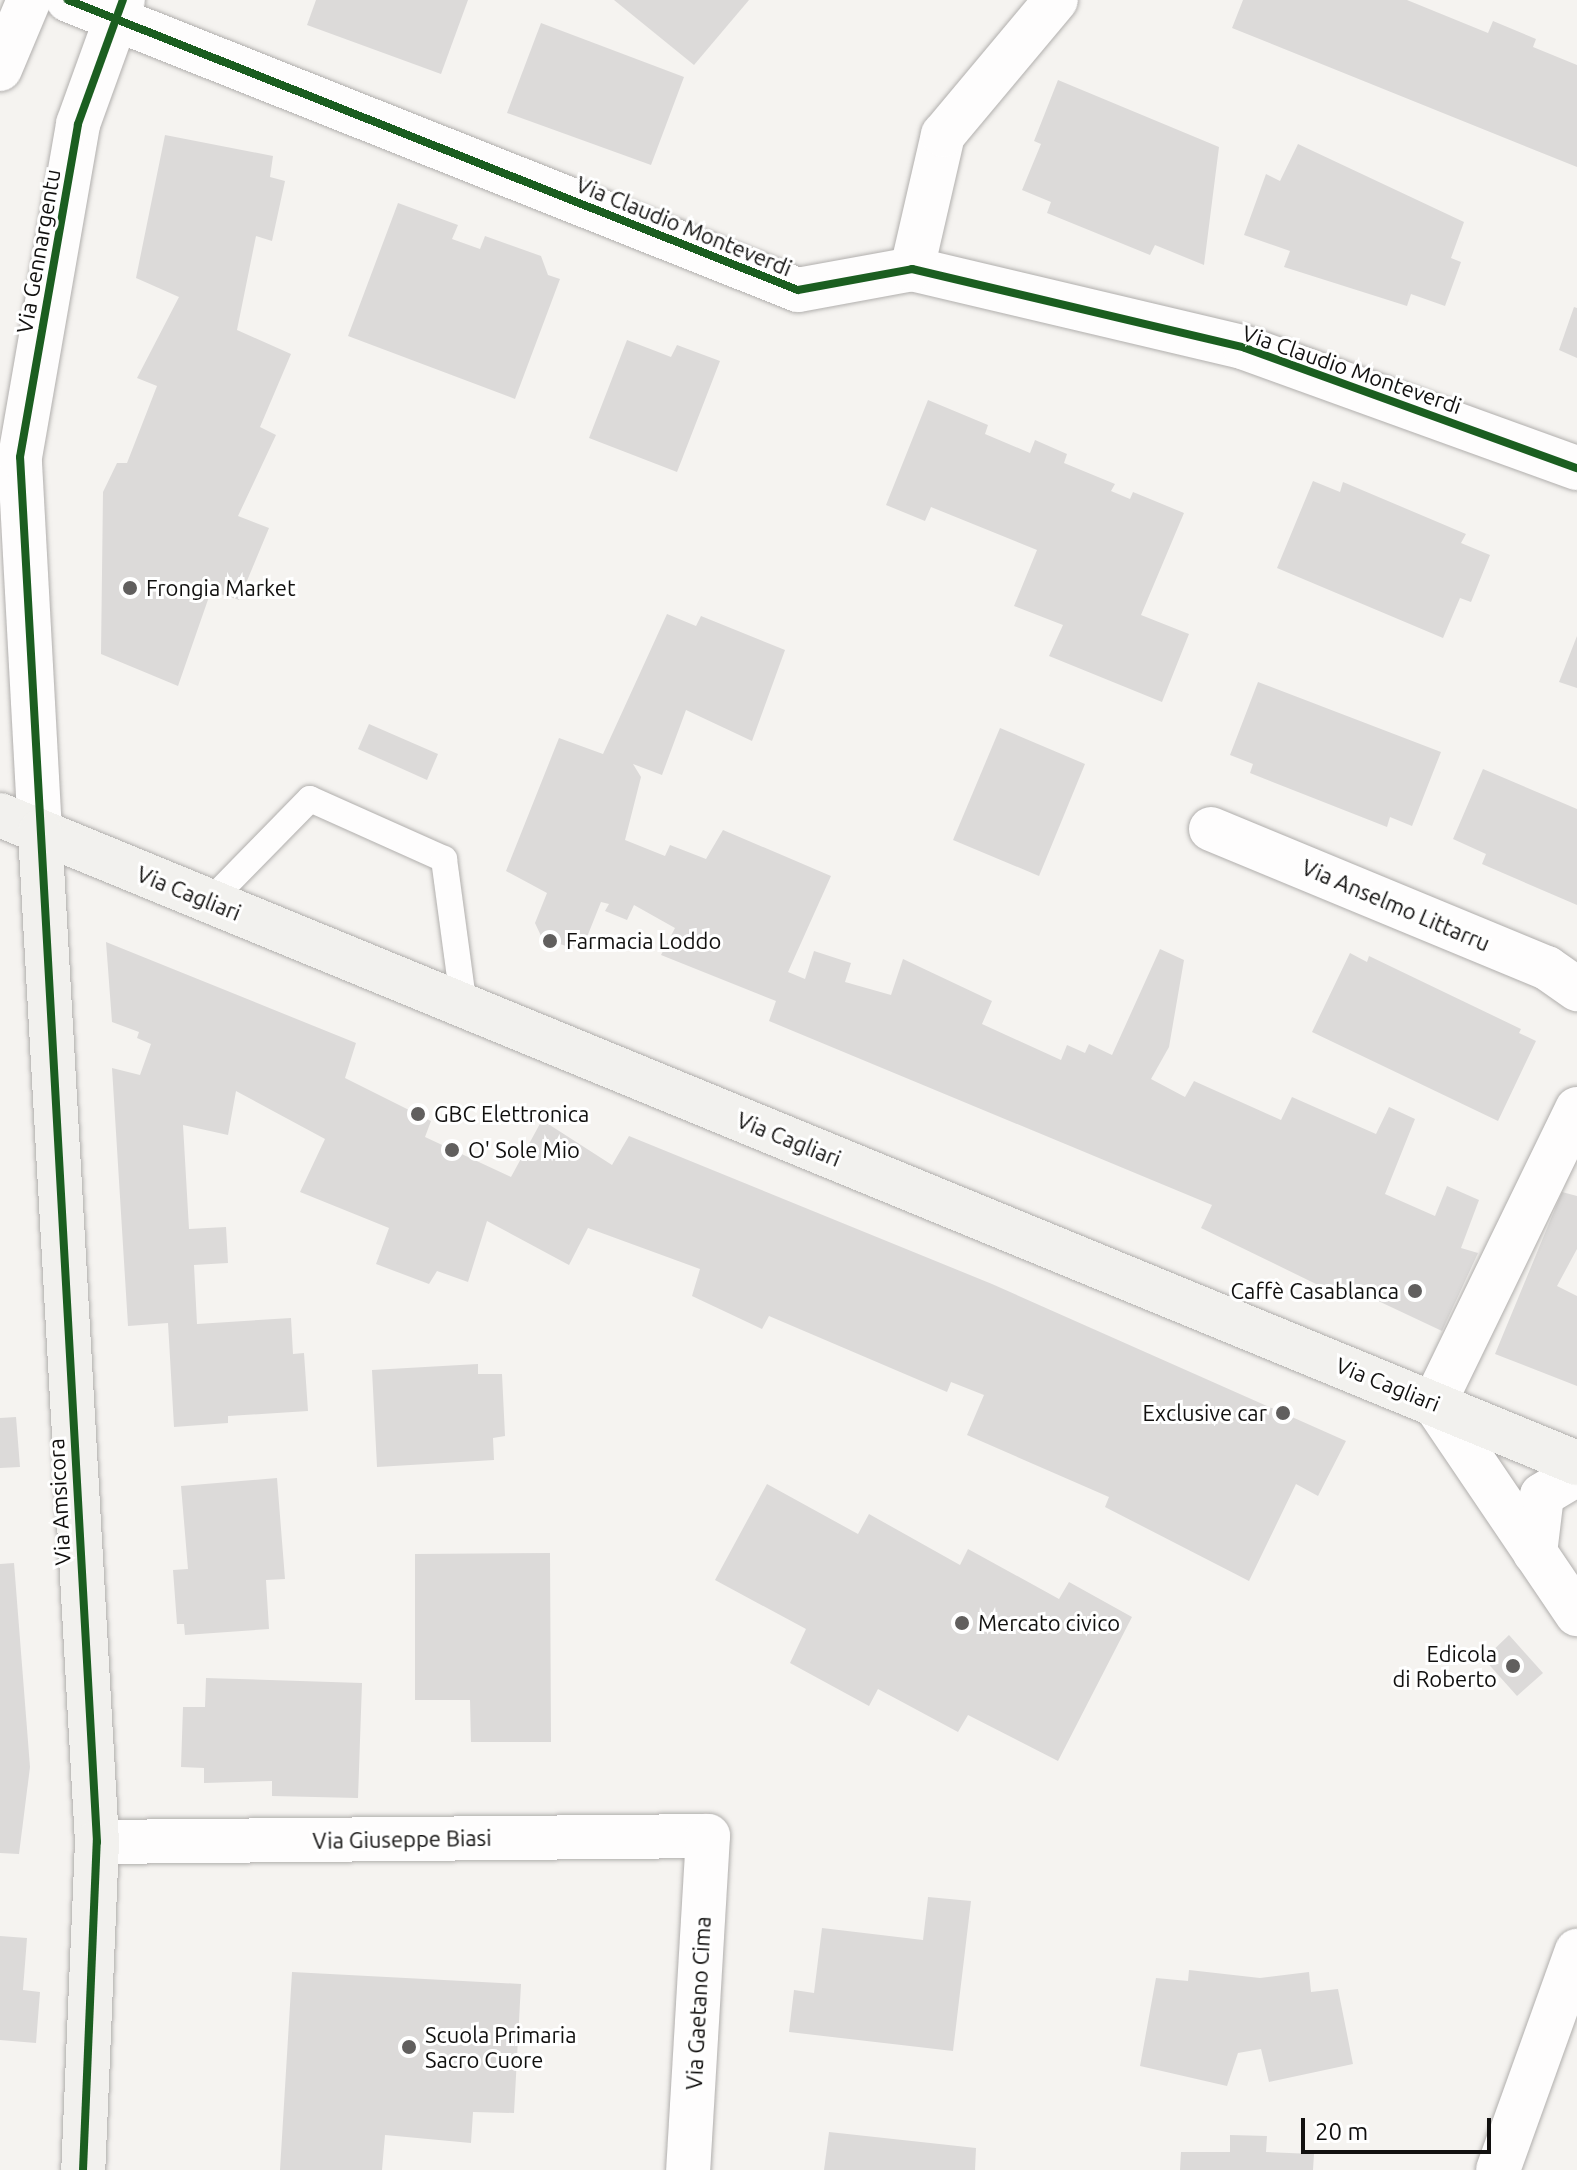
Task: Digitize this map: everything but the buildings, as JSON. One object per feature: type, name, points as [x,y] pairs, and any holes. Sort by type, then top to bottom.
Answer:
[{"type":"main road","name":"Via Cagliari","points":[[0,815],[1577,1463]]},
{"type":"main road","name":"Via Amsicora","points":[[40,832],[97,1842],[83,2170]]},
{"type":"street","points":[[0,69],[29,0]]},
{"type":"street","points":[[68,0],[119,9]]},
{"type":"street","points":[[912,269],[943,135],[1056,0]]},
{"type":"street","name":"Via Claudio Monteverdi","points":[[119,9],[798,290],[912,269],[1245,348],[1577,468]]},
{"type":"street","name":"Via Gennargentu","points":[[40,832],[20,457],[78,124],[119,9]]},
{"type":"street","name":"Via Anselmo Littarru","points":[[1211,829],[1547,968],[1577,989]]},
{"type":"street","points":[[1577,1109],[1434,1403],[1577,1614]]},
{"type":"street","points":[[1535,1553],[1542,1495],[1577,1474]]},
{"type":"street","name":"Via Giuseppe Biasi","points":[[97,1842],[708,1836]]},
{"type":"street","name":"Via Gaetano Cima","points":[[688,2170],[708,1836]]},
{"type":"street","points":[[1498,2170],[1577,1951]]},
{"type":"lane","points":[[209,902],[310,799],[444,859],[464,1006]]},
{"type":"cycle path","points":[[68,0],[798,290],[912,269],[1245,348],[1577,468]]},
{"type":"cycle path","points":[[83,2170],[97,1842],[20,457],[78,124],[123,0]]},
{"type":"place","name":"Frongia Market","points":[[130,588]]},
{"type":"place","name":"Farmacia Loddo","points":[[550,941]]},
{"type":"place","name":"GBC Elettronica","points":[[418,1114]]},
{"type":"place","name":"O' Sole Mio","points":[[452,1150]]},
{"type":"place","name":"Caffè Casablanca","points":[[1415,1291]]},
{"type":"place","name":"Exclusive car","points":[[1283,1413]]},
{"type":"place","name":"Mercato civico","points":[[962,1623]]},
{"type":"place","name":"Edicola di Roberto","points":[[1513,1666]]},
{"type":"place","name":"Scuola Primaria Sacro Cuore","points":[[409,2047]]}]
